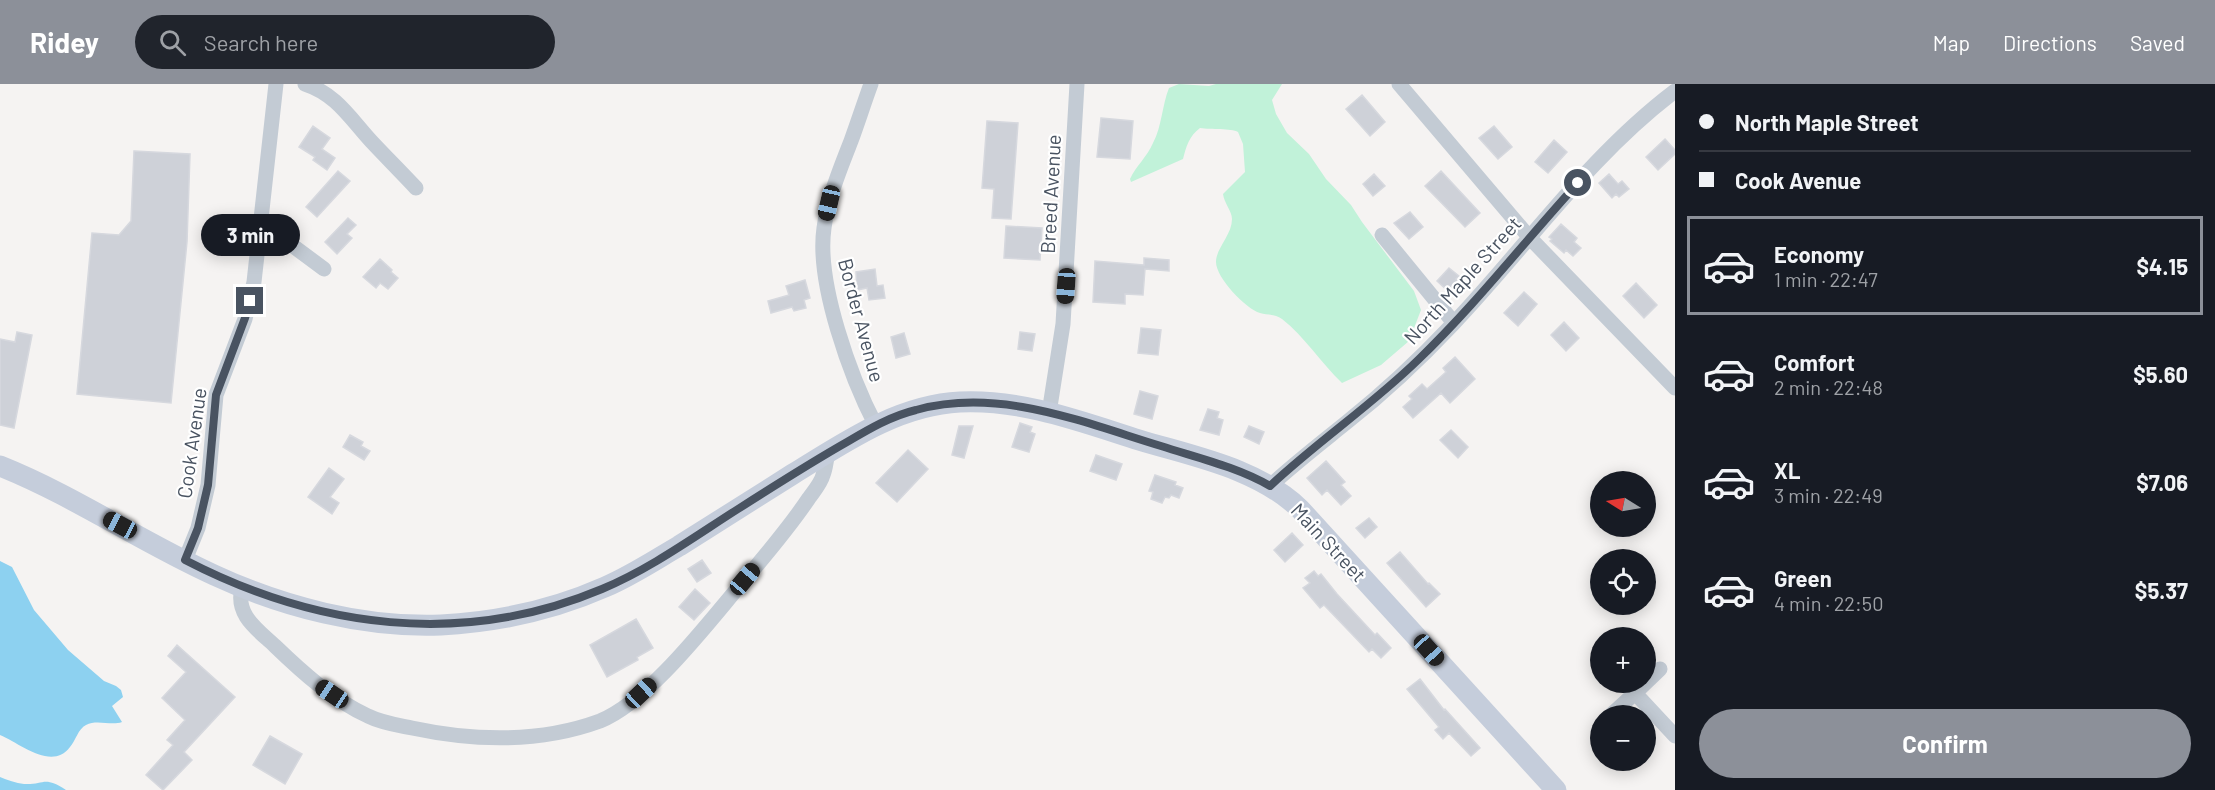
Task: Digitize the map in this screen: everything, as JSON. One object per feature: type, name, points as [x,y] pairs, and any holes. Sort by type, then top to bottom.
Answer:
[{"type":"main road","name":"Main Street","points":[[0,466],[79,503],[185,560],[266,597],[330,614],[394,623],[437,625],[527,613],[569,601],[617,582],[828,453],[890,418],[913,410],[960,402],[1005,404],[1049,413],[1230,468],[1270,486],[1300,509],[1556,790]]},
{"type":"street","name":"Cook Avenue","points":[[185,560],[200,522],[210,472],[216,395],[248,310],[254,282],[276,84]]},
{"type":"street","points":[[305,84],[319,89],[343,106],[369,139],[416,188]]},
{"type":"street","name":"Border Avenue","points":[[871,84],[829,203],[823,247],[827,286],[846,353],[864,403],[876,426]]},
{"type":"street","name":"Breed Avenue","points":[[1049,413],[1063,324],[1077,84]]},
{"type":"street","points":[[1399,84],[1529,237],[1675,388]]},
{"type":"street","name":"North Maple Street","points":[[1270,486],[1301,457],[1392,384],[1454,323],[1619,138],[1641,117],[1675,91]]},
{"type":"street","points":[[260,226],[289,243],[324,269]]},
{"type":"street","points":[[1382,235],[1454,323]]},
{"type":"street","points":[[242,588],[239,600],[243,612],[292,665],[344,703],[372,718],[434,733],[497,739],[536,735],[587,725],[603,720],[632,700],[664,672],[688,646],[800,511],[823,476],[828,453]]},
{"type":"street","points":[[1656,673],[1660,669]]},
{"type":"street","points":[[1622,705],[1635,693],[1675,736]]},
{"type":"green space","points":[[1179,84],[1209,86],[1216,84],[1282,84],[1272,100],[1276,114],[1287,133],[1309,154],[1326,179],[1351,205],[1414,291],[1421,310],[1409,341],[1381,365],[1342,383],[1290,326],[1279,317],[1260,313],[1247,306],[1221,276],[1216,262],[1218,252],[1230,230],[1232,219],[1223,194],[1245,172],[1243,144],[1238,132],[1200,128],[1191,138],[1183,159],[1131,182],[1132,174],[1148,153],[1156,136],[1169,88]]},
{"type":"water","points":[[0,561],[12,567],[34,610],[68,650],[104,681],[121,690],[123,697],[112,706],[122,722],[86,725],[63,754],[54,757],[36,753],[0,735]]},
{"type":"water","points":[[0,777],[24,784],[48,782],[66,790],[0,790]]},
{"type":"building","points":[[1362,95],[1385,122],[1370,136],[1346,109]]},
{"type":"building","points":[[1101,118],[1133,121],[1130,159],[1097,157]]},
{"type":"building","points":[[987,121],[1018,123],[1011,219],[992,218],[994,189],[982,188]]},
{"type":"building","points":[[313,126],[330,138],[322,149],[335,158],[327,170],[313,160],[315,157],[299,147]]},
{"type":"building","points":[[1494,126],[1512,147],[1498,159],[1479,138]]},
{"type":"building","points":[[1665,139],[1675,150],[1675,154],[1658,170],[1646,157]]},
{"type":"building","points":[[1554,140],[1567,152],[1548,173],[1535,162]]},
{"type":"building","points":[[134,151],[190,154],[187,242],[171,403],[77,394],[92,233],[119,235],[131,221]]},
{"type":"building","points":[[338,171],[350,181],[317,217],[306,207]]},
{"type":"building","points":[[1441,171],[1480,213],[1465,227],[1425,186]]},
{"type":"building","points":[[1374,174],[1385,186],[1373,196],[1363,184]]},
{"type":"building","points":[[1609,174],[1618,184],[1622,181],[1629,189],[1619,197],[1616,194],[1612,198],[1599,183]]},
{"type":"building","points":[[1410,212],[1423,227],[1409,239],[1394,223]]},
{"type":"building","points":[[348,218],[356,225],[347,234],[352,238],[337,254],[325,242]]},
{"type":"building","points":[[1561,224],[1577,238],[1574,242],[1581,248],[1573,256],[1566,250],[1564,253],[1550,241],[1552,239],[1549,237]]},
{"type":"building","points":[[1006,226],[1042,228],[1040,260],[1004,258]]},
{"type":"building","points":[[1144,258],[1169,260],[1169,271],[1145,269],[1143,295],[1125,294],[1125,304],[1093,302],[1095,261],[1144,265]]},
{"type":"building","points":[[380,259],[398,278],[388,289],[380,283],[376,288],[363,277]]},
{"type":"building","points":[[1449,268],[1459,276],[1456,279],[1464,287],[1457,295],[1453,292],[1451,294],[1437,281]]},
{"type":"building","points":[[875,269],[877,286],[883,285],[885,298],[869,300],[867,288],[857,290],[856,272]]},
{"type":"building","points":[[805,280],[810,298],[804,300],[806,308],[794,311],[792,307],[771,313],[768,301],[789,295],[786,286]]},
{"type":"building","points":[[1636,283],[1657,305],[1644,318],[1623,296]]},
{"type":"building","points":[[1524,292],[1537,304],[1518,326],[1504,313]]},
{"type":"building","points":[[1564,322],[1579,338],[1566,351],[1551,335]]},
{"type":"building","points":[[1141,328],[1161,330],[1158,355],[1138,353]]},
{"type":"building","points":[[17,332],[32,335],[14,428],[0,425],[0,339],[15,342]]},
{"type":"building","points":[[1020,332],[1035,334],[1032,351],[1018,349]]},
{"type":"building","points":[[904,333],[910,354],[896,358],[891,337]]},
{"type":"building","points":[[1455,357],[1475,379],[1450,403],[1441,393],[1413,418],[1403,407],[1412,399],[1409,396],[1422,384],[1427,389],[1446,372],[1443,368]]},
{"type":"building","points":[[1140,391],[1158,396],[1152,419],[1134,414]]},
{"type":"building","points":[[1208,409],[1219,412],[1217,418],[1223,420],[1219,435],[1200,430]]},
{"type":"building","points":[[1020,423],[1032,427],[1030,432],[1035,434],[1029,452],[1012,447]]},
{"type":"building","points":[[959,426],[973,426],[964,458],[952,455]]},
{"type":"building","points":[[1249,426],[1264,432],[1259,444],[1244,437]]},
{"type":"building","points":[[1451,430],[1468,447],[1458,458],[1440,440]]},
{"type":"building","points":[[350,435],[363,442],[361,446],[370,451],[364,460],[343,447]]},
{"type":"building","points":[[908,450],[928,469],[897,502],[876,483]]},
{"type":"building","points":[[1096,455],[1122,464],[1116,480],[1090,471]]},
{"type":"building","points":[[1326,461],[1345,482],[1341,485],[1351,496],[1341,505],[1327,490],[1322,495],[1307,478]]},
{"type":"building","points":[[329,468],[344,479],[330,497],[339,503],[332,514],[308,497]]},
{"type":"building","points":[[1155,475],[1176,482],[1175,485],[1183,488],[1179,498],[1171,495],[1169,498],[1165,497],[1162,503],[1151,499],[1153,492],[1149,491]]},
{"type":"building","points":[[1369,518],[1377,527],[1365,538],[1356,528]]},
{"type":"building","points":[[1292,533],[1303,545],[1285,562],[1274,550]]},
{"type":"building","points":[[1400,552],[1440,594],[1426,607],[1387,563]]},
{"type":"building","points":[[702,560],[711,573],[697,582],[688,569]]},
{"type":"building","points":[[1314,571],[1318,576],[1321,574],[1375,635],[1377,633],[1391,648],[1381,658],[1372,649],[1369,652],[1324,605],[1320,608],[1303,588],[1310,583],[1305,578]]},
{"type":"building","points":[[695,589],[710,603],[694,620],[679,607]]},
{"type":"building","points":[[636,619],[653,648],[637,657],[638,660],[607,677],[590,645]]},
{"type":"building","points":[[177,645],[235,697],[184,752],[192,760],[163,790],[146,775],[173,745],[167,740],[185,720],[162,698],[186,672],[168,656]]},
{"type":"building","points":[[1420,679],[1444,710],[1480,748],[1471,756],[1449,733],[1443,739],[1435,730],[1439,727],[1407,689]]},
{"type":"building","points":[[270,736],[302,754],[285,784],[253,765]]},
{"type":"route","points":[[250,301],[240,334],[216,395],[208,485],[198,528],[185,560],[211,574],[266,597],[330,614],[416,625],[464,623],[527,613],[602,589],[658,559],[828,453],[890,418],[943,404],[987,402],[1049,413],[1230,468],[1270,486],[1301,457],[1346,423],[1419,359],[1461,316],[1578,183]]}]
